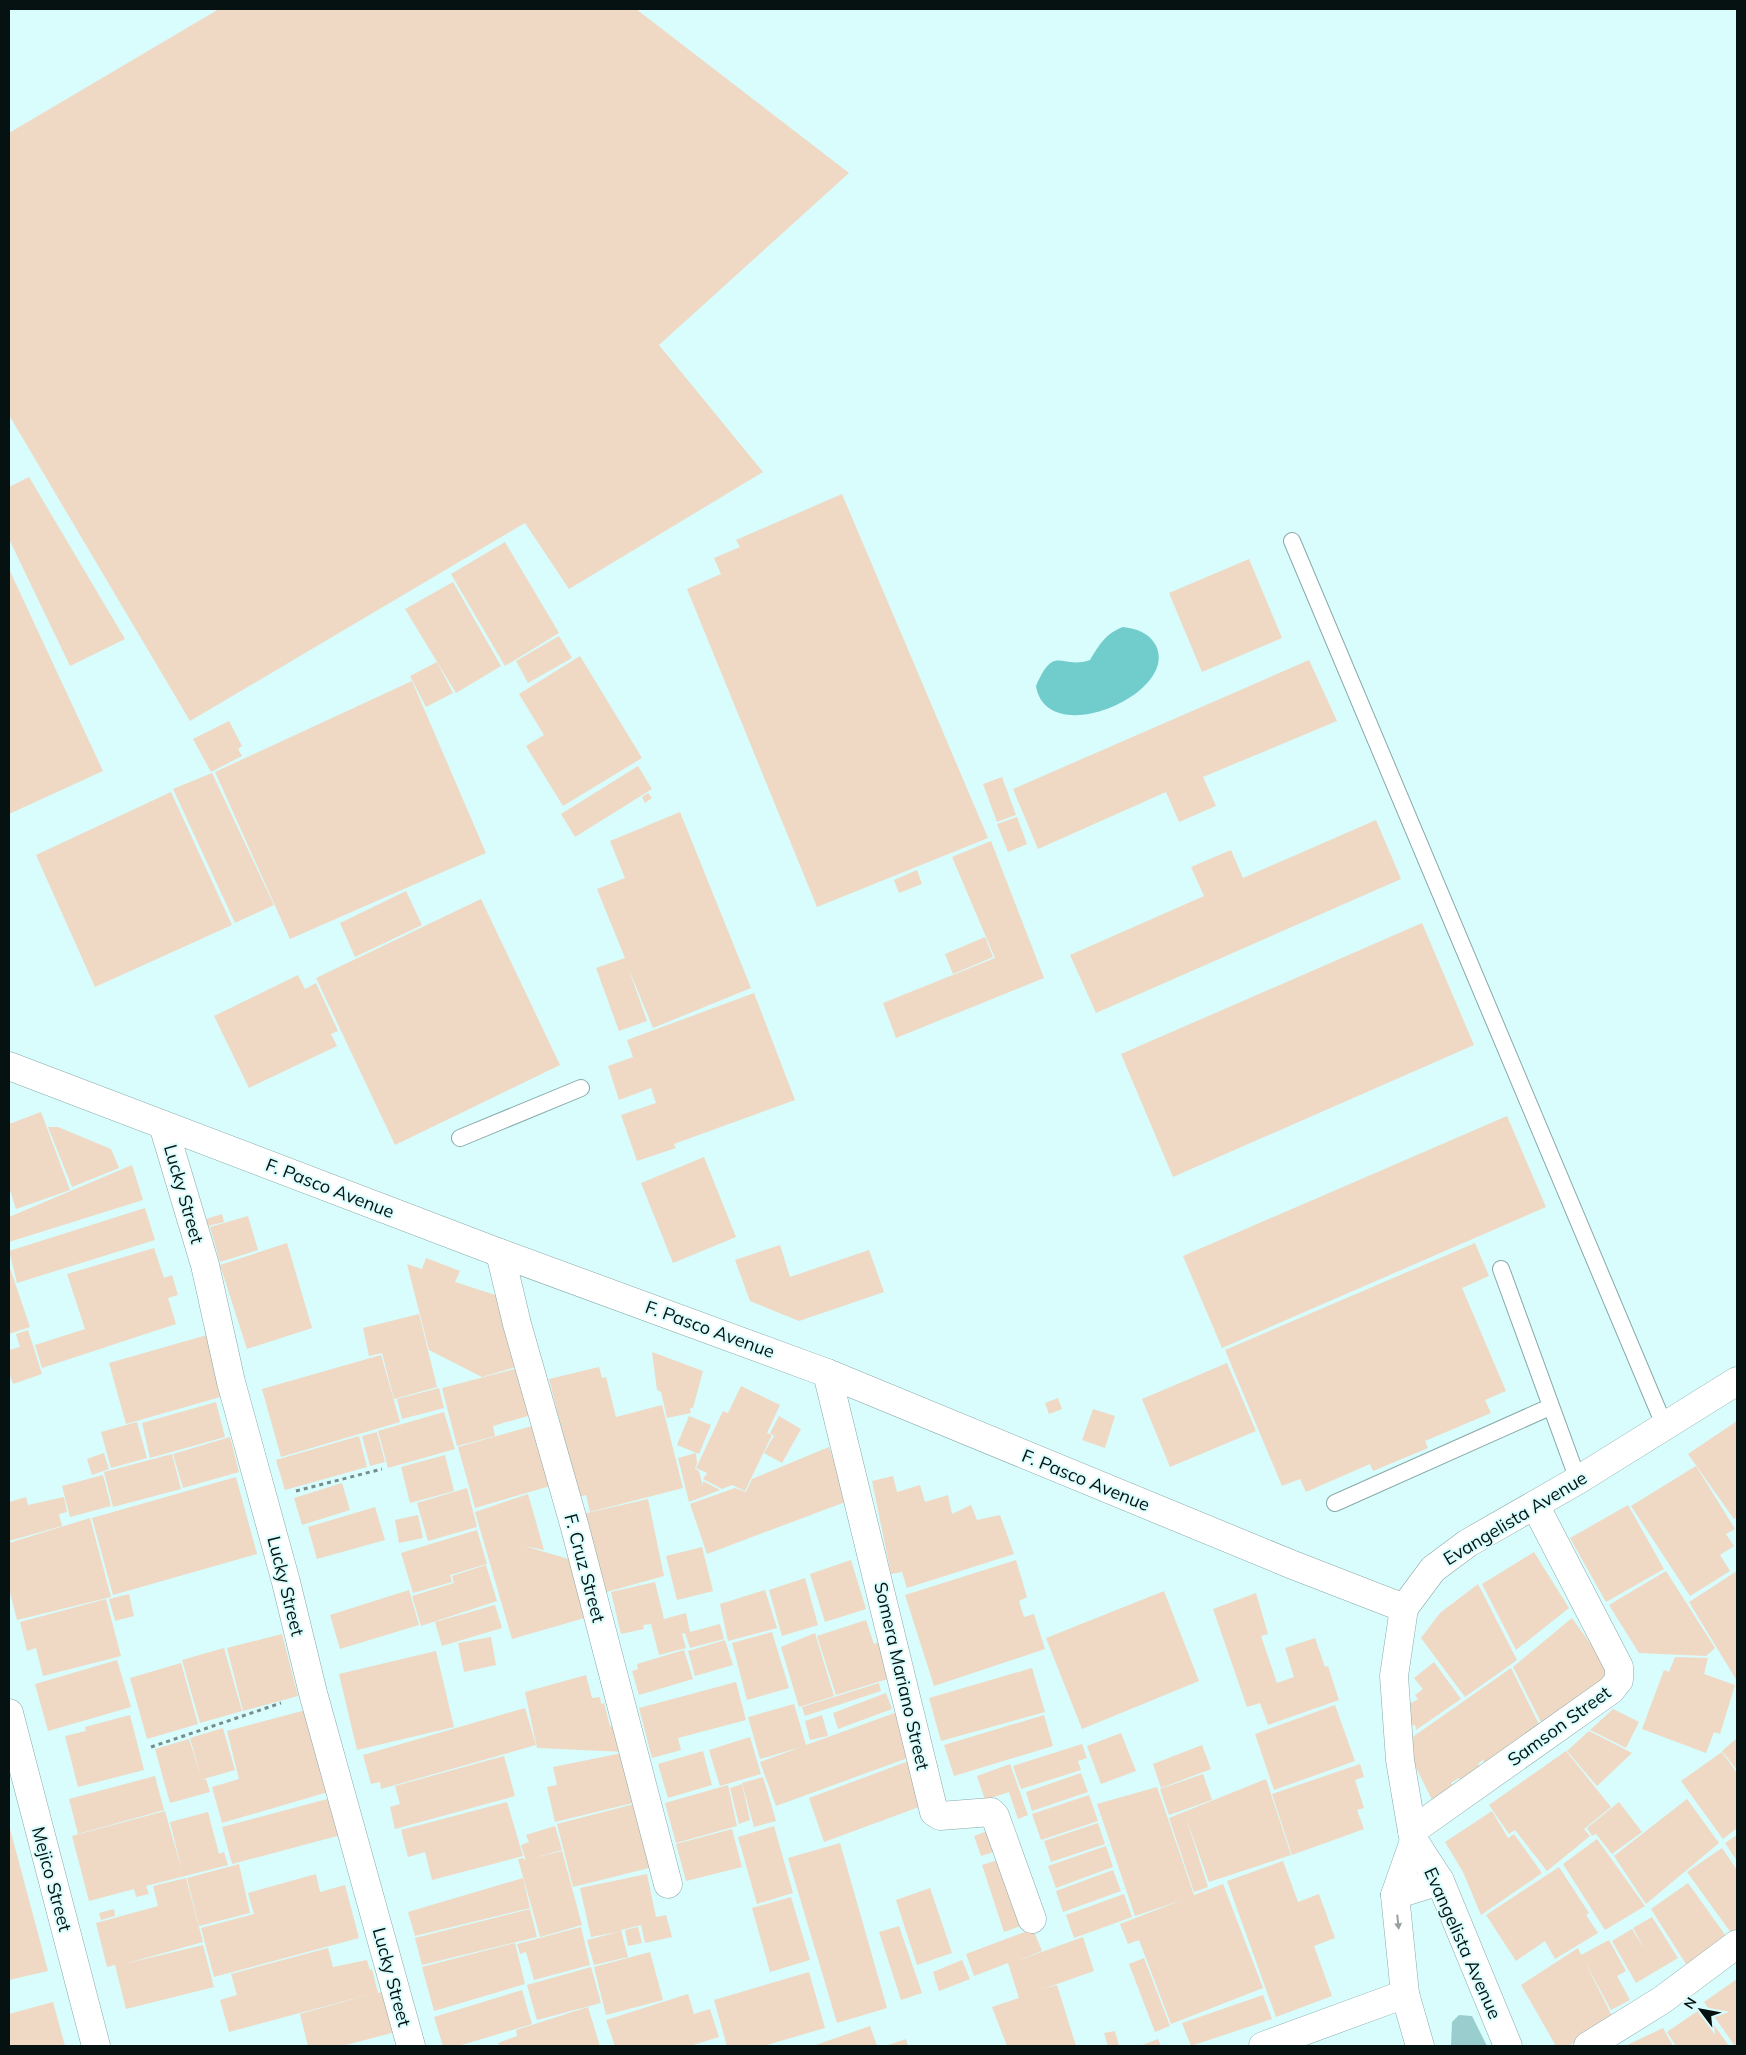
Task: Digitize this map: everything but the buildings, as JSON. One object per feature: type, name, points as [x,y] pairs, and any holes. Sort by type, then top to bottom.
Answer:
[{"type":"street","name":"F. Pasco Avenue","points":[[9,1066],[500,1252],[827,1372],[1293,1565],[1404,1608]]},
{"type":"street","name":"Lucky Street","points":[[163,1125],[205,1265],[231,1382],[264,1499],[313,1693],[411,2046]]},
{"type":"street","name":"F. Cruz Street","points":[[500,1252],[517,1324],[574,1524],[668,1884]]},
{"type":"street","name":"Somera Mariano Street","points":[[827,1372],[934,1812],[940,1816],[991,1812],[995,1816],[1032,1920]]},
{"type":"street","name":"Evangelista Avenue","points":[[1508,2046],[1440,1881],[1413,1836],[1400,1760],[1394,1676],[1404,1608],[1433,1568],[1468,1544],[1578,1480],[1737,1381]]},
{"type":"street","name":"Samson Street","points":[[1413,1836],[1611,1690],[1619,1680],[1619,1667],[1535,1505]]},
{"type":"street","name":"Mejico Street","points":[[9,1713],[96,2046]]},
{"type":"street","name":"Evangelista Avenue","points":[[1413,1836],[1395,1895],[1405,1994],[1420,2046]]},
{"type":"street","points":[[1395,1895],[1440,1881]]},
{"type":"street","points":[[1588,2046],[1662,2000],[1737,1944]]},
{"type":"street","points":[[1263,2046],[1405,1994]]},
{"type":"lane","points":[[1292,541],[1665,1427]]},
{"type":"lane","points":[[460,1138],[581,1088]]},
{"type":"lane","points":[[1501,1269],[1578,1480]]},
{"type":"lane","points":[[1335,1503],[1550,1407]]},
{"type":"path","points":[[264,1499],[382,1469]]},
{"type":"path","points":[[151,1747],[313,1693]]},
{"type":"shaded area","points":[[1123,627],[1141,632],[1155,644],[1158,662],[1150,680],[1133,696],[1110,708],[1086,714],[1063,714],[1045,705],[1036,686],[1048,665],[1059,661],[1080,662],[1090,660],[1107,636]]},
{"type":"shaded area","points":[[1459,2015],[1472,2016],[1487,2046],[1451,2046],[1452,2022]]}]
